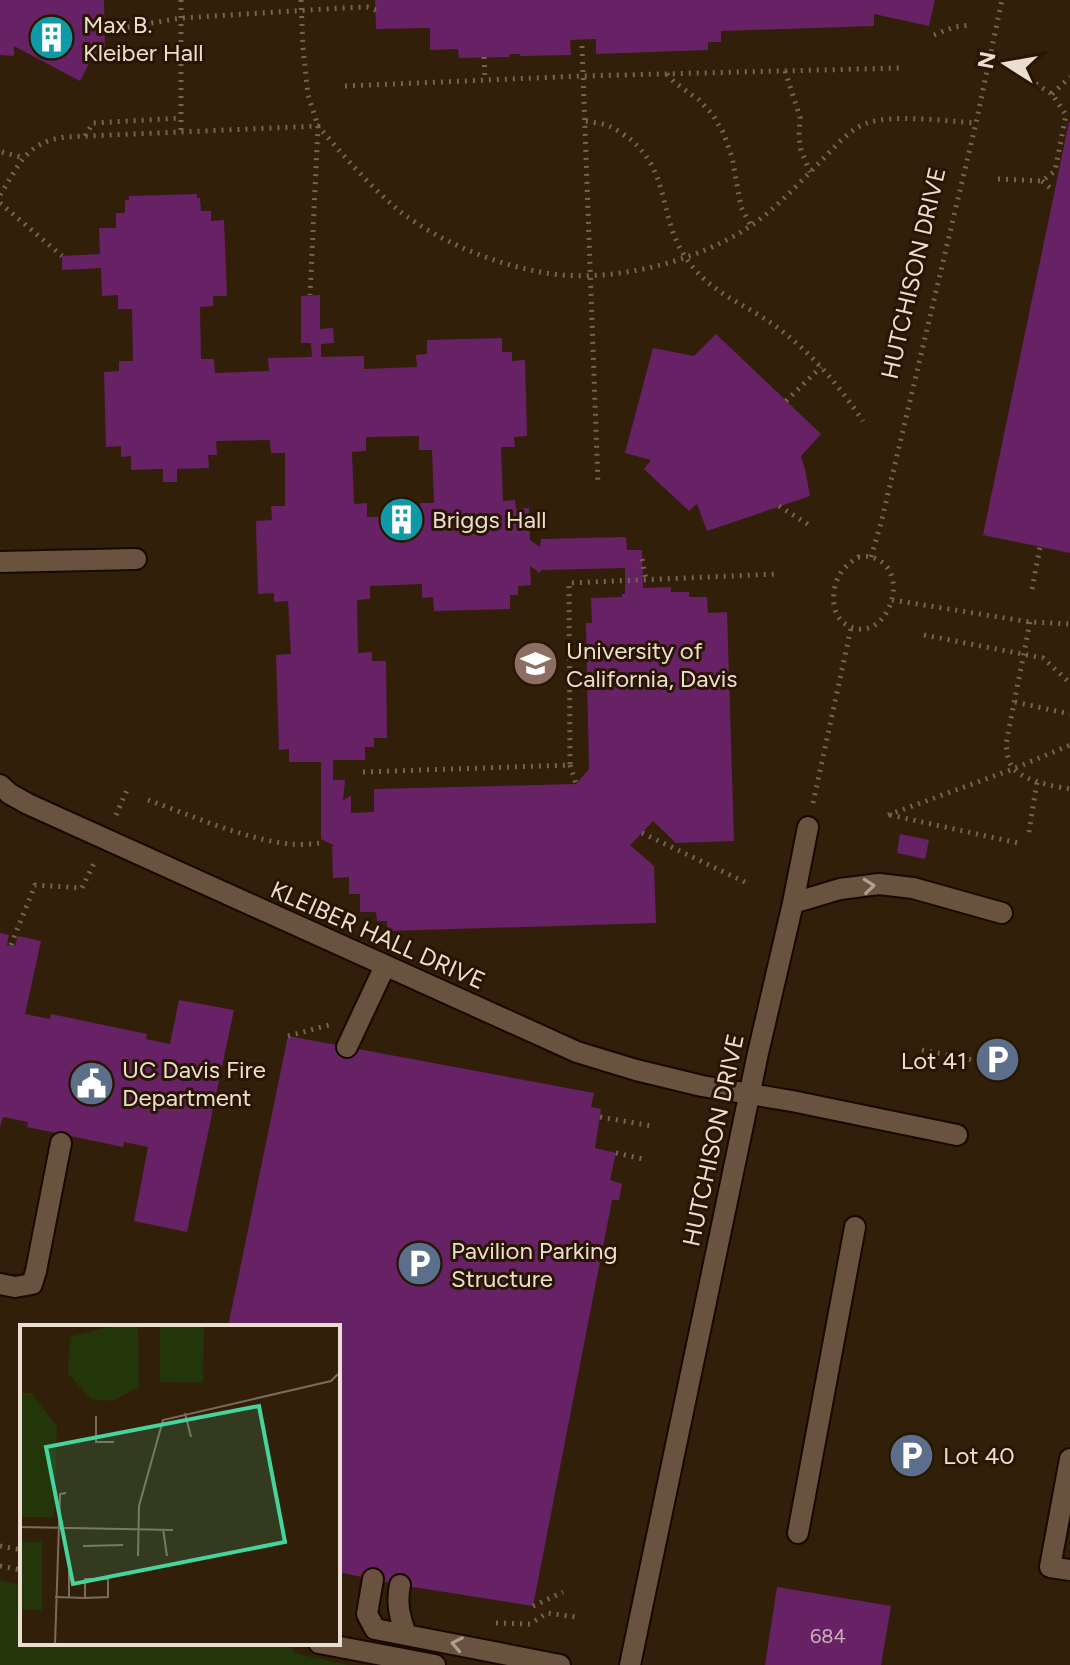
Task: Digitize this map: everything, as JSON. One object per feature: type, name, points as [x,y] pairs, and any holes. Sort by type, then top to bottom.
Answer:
[{"type":"street","points":[[0,562],[136,559]]},
{"type":"street","name":"KLEIBER HALL DRIVE","points":[[0,785],[28,804],[105,840],[577,1052],[702,1086],[957,1135]]},
{"type":"street","name":"HUTCHISON DRIVE","points":[[630,1665],[808,827]]},
{"type":"street","points":[[793,903],[840,889],[879,884],[913,888],[1002,913]]},
{"type":"street","points":[[347,1047],[385,966]]},
{"type":"street","points":[[0,1284],[15,1287],[32,1284],[61,1143]]},
{"type":"street","points":[[798,1533],[855,1227]]},
{"type":"street","points":[[1070,1459],[1050,1567],[1070,1570]]},
{"type":"street","points":[[373,1579],[367,1614],[375,1629],[560,1665]]},
{"type":"street","points":[[400,1585],[398,1613],[406,1635]]},
{"type":"street","points":[[330,1645],[435,1665]]},
{"type":"path","points":[[181,0],[181,132]]},
{"type":"path","points":[[301,0],[308,95],[318,126],[310,295]]},
{"type":"path","name":"HUTCHISON DRIVE","points":[[871,557],[976,123],[1002,0]]},
{"type":"path","points":[[104,31],[181,18],[367,7],[376,10]]},
{"type":"path","points":[[934,35],[970,25]]},
{"type":"path","points":[[582,46],[598,485]]},
{"type":"path","points":[[484,57],[485,80]]},
{"type":"path","points":[[345,86],[900,68]]},
{"type":"path","points":[[785,71],[800,117],[801,150],[810,172]]},
{"type":"path","points":[[667,74],[699,100],[723,132],[732,157],[741,207],[751,226]]},
{"type":"path","points":[[1022,75],[1052,94],[1066,115],[1055,171],[1042,181]]},
{"type":"path","points":[[1052,94],[1070,77]]},
{"type":"path","points":[[1058,103],[1070,102]]},
{"type":"path","points":[[85,136],[93,123],[181,118]]},
{"type":"path","points":[[0,195],[24,158],[35,146],[50,140],[318,126],[376,189],[440,237],[527,269],[590,275],[640,269],[686,258],[720,244],[751,226],[786,197],[853,130],[867,123],[937,120],[976,123]]},
{"type":"path","points":[[585,121],[609,126],[643,151],[655,169],[669,225],[686,258],[708,284],[783,332],[821,367],[863,421]]},
{"type":"path","points":[[2,152],[24,158]]},
{"type":"path","points":[[998,179],[1042,181],[1054,191]]},
{"type":"path","points":[[0,203],[62,256]]},
{"type":"path","points":[[786,401],[821,367]]},
{"type":"path","points":[[779,506],[812,527]]},
{"type":"path","points":[[1032,589],[1040,547]]},
{"type":"path","points":[[858,557],[871,557],[890,572],[894,585],[892,600],[887,615],[876,625],[863,629],[851,628],[842,622],[833,603],[839,575],[858,557]]},
{"type":"path","points":[[642,559],[646,580]]},
{"type":"path","points":[[576,784],[570,765],[569,583],[778,574]]},
{"type":"path","points":[[892,600],[1030,622],[1070,624]]},
{"type":"path","points":[[1030,622],[1006,744],[1008,758],[1013,769],[1037,782],[1070,789]]},
{"type":"path","points":[[808,827],[851,628]]},
{"type":"path","points":[[924,635],[1043,658],[1070,683]]},
{"type":"path","points":[[1015,702],[1070,714]]},
{"type":"path","points":[[1018,843],[888,815],[1070,745]]},
{"type":"path","points":[[363,772],[570,765]]},
{"type":"path","points":[[1029,832],[1037,782]]},
{"type":"path","points":[[11,945],[35,885],[82,888],[127,790]]},
{"type":"path","points":[[148,800],[237,832],[290,844],[321,843]]},
{"type":"path","points":[[642,833],[749,884]]},
{"type":"path","points":[[922,1050],[973,1060]]},
{"type":"path","points":[[600,1117],[652,1126]]},
{"type":"path","points":[[616,1153],[643,1159]]},
{"type":"path","points":[[0,1546],[20,1550]]},
{"type":"path","points":[[0,1566],[20,1570]]},
{"type":"path","points":[[533,1606],[563,1592]]},
{"type":"path","points":[[486,1627],[495,1623],[530,1624],[547,1613],[576,1617]]},
{"type":"green space","points":[[0,1580],[20,1585],[20,1645],[288,1645],[297,1654],[349,1665],[0,1665]]},
{"type":"building","name":"Max B. Kleiber Hall","points":[[0,0],[104,0],[105,53],[108,54],[104,62],[93,56],[80,81],[14,46],[14,56],[0,55]]},
{"type":"building","points":[[375,0],[935,0],[929,26],[874,14],[874,26],[721,31],[721,42],[708,42],[708,50],[596,54],[596,39],[570,40],[571,55],[510,54],[509,57],[459,58],[458,49],[430,50],[430,28],[376,29]]},
{"type":"building","points":[[1070,122],[1070,553],[983,535]]},
{"type":"building","points":[[197,194],[201,211],[211,211],[211,221],[224,220],[227,296],[213,296],[213,306],[200,307],[201,359],[214,359],[215,373],[269,371],[268,358],[312,357],[311,343],[301,343],[301,296],[320,295],[320,329],[333,328],[334,343],[321,344],[321,357],[364,356],[364,369],[417,367],[416,355],[427,354],[427,340],[502,338],[502,352],[512,352],[512,361],[525,360],[527,436],[514,437],[515,447],[501,447],[503,501],[515,500],[516,509],[529,508],[530,540],[540,547],[541,539],[626,537],[627,550],[642,550],[643,588],[671,587],[671,592],[689,592],[689,597],[707,597],[708,613],[727,612],[734,841],[676,843],[653,821],[630,845],[654,866],[656,923],[387,931],[387,921],[377,921],[376,912],[360,912],[360,894],[349,894],[349,877],[333,878],[332,846],[335,846],[321,839],[321,762],[289,762],[289,749],[279,750],[276,655],[291,654],[288,601],[274,602],[274,593],[258,594],[256,521],[272,520],[271,506],[285,506],[285,453],[271,453],[270,440],[216,441],[217,455],[208,455],[209,468],[177,469],[177,482],[163,482],[163,469],[131,470],[131,456],[121,457],[121,446],[106,447],[104,372],[119,371],[119,361],[133,361],[132,309],[118,309],[118,295],[102,296],[101,268],[62,270],[62,256],[100,254],[99,228],[116,228],[116,213],[125,213],[125,200],[129,200],[129,196]],"holes":[[[419,436],[419,450],[432,450],[434,503],[420,503],[420,516],[367,517],[367,503],[354,504],[352,452],[366,451],[366,437]],[[530,566],[540,573],[541,570],[625,568],[625,594],[622,597],[591,598],[592,623],[586,623],[589,769],[576,784],[374,789],[374,812],[351,813],[351,795],[343,801],[345,780],[333,780],[333,760],[365,760],[365,747],[374,747],[374,738],[387,738],[386,661],[372,661],[372,652],[358,653],[357,600],[370,599],[370,586],[422,584],[422,598],[433,597],[434,611],[510,609],[510,595],[518,595],[518,586],[531,585]]]},
{"type":"building","points":[[716,334],[821,434],[801,456],[810,496],[707,531],[697,504],[689,511],[644,469],[651,460],[625,453],[653,348],[694,356]]},
{"type":"building","points":[[900,834],[929,840],[925,859],[897,853]]},
{"type":"building","points":[[0,933],[9,935],[7,945],[15,946],[18,936],[41,941],[25,1014],[50,1019],[51,1014],[147,1034],[146,1039],[170,1044],[179,1000],[234,1010],[187,1232],[134,1221],[148,1147],[124,1142],[123,1147],[27,1127],[28,1122],[3,1117],[0,1127]]},
{"type":"building","name":"Pavilion Parking Structure","points":[[288,1036],[594,1093],[591,1107],[601,1109],[595,1148],[616,1153],[610,1180],[622,1184],[619,1200],[612,1200],[533,1606],[340,1572],[340,1325],[228,1325]]},
{"type":"building","points":[[777,1587],[891,1606],[881,1665],[765,1665]]},
{"type":"place","name":"Max B. Kleiber Hall","points":[[52,38]]},
{"type":"place","name":"Briggs Hall","points":[[401,519]]},
{"type":"place","name":"University of California, Davis","points":[[535,664]]},
{"type":"place","name":"Lot 41","points":[[998,1060]]},
{"type":"place","name":"UC Davis Fire Department","points":[[91,1083]]},
{"type":"place","name":"Pavilion Parking Structure","points":[[420,1264]]},
{"type":"place","name":"Lot 40","points":[[912,1455]]}]
